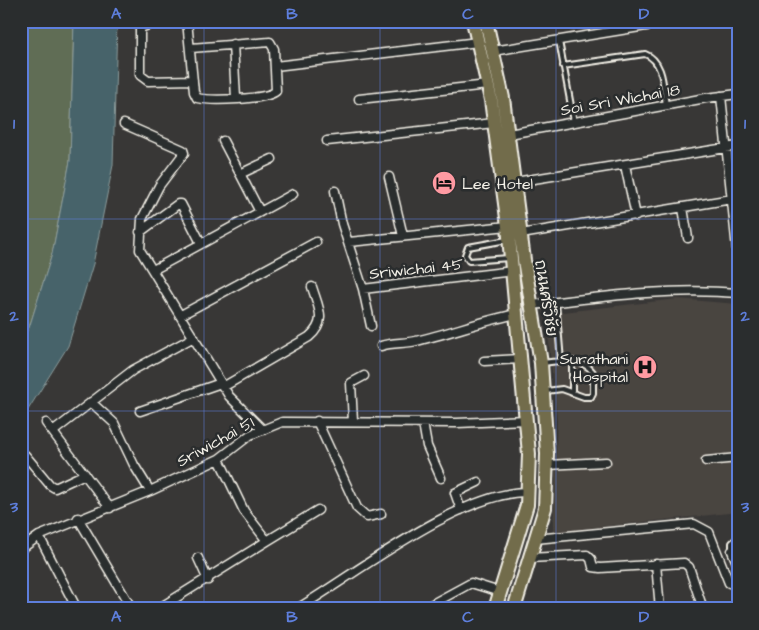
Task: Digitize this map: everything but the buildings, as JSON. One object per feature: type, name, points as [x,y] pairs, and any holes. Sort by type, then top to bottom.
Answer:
[{"type":"main road","name":"ถนนศรีวิชัย","points":[[473,21],[488,85],[508,226],[515,236],[532,305],[542,368],[548,466],[545,508],[514,609]]},
{"type":"main road","name":"ถนนศรีวิชัย","points":[[486,21],[508,134],[515,182],[515,236],[512,264],[529,454],[527,506],[495,609]]},
{"type":"main road","points":[[523,376],[542,368]]},
{"type":"street","points":[[183,21],[145,25],[140,28],[140,75],[148,81],[193,80]]},
{"type":"street","points":[[187,21],[194,92],[197,98],[208,100],[274,94],[276,88],[276,66],[274,49],[270,42],[191,48]]},
{"type":"street","points":[[493,51],[559,41],[641,24],[677,21]]},
{"type":"street","points":[[276,66],[478,42]]},
{"type":"street","points":[[232,44],[236,98]]},
{"type":"street","points":[[359,99],[488,85]]},
{"type":"street","name":"Soi Sri Wichai 18","points":[[508,134],[738,94]]},
{"type":"street","points":[[720,96],[726,148],[735,199],[738,259]]},
{"type":"street","points":[[327,141],[494,123]]},
{"type":"street","points":[[124,124],[180,147],[184,151],[155,194],[142,219],[140,250],[222,385],[236,404],[263,430]]},
{"type":"street","points":[[223,141],[260,212]]},
{"type":"street","points":[[515,182],[738,146]]},
{"type":"street","points":[[240,174],[272,159]]},
{"type":"street","points":[[625,165],[636,216]]},
{"type":"street","points":[[389,177],[402,236]]},
{"type":"street","name":"Sriwichai 45","points":[[335,191],[342,224],[363,289],[512,264]]},
{"type":"street","points":[[153,270],[293,194]]},
{"type":"street","points":[[515,236],[735,199]]},
{"type":"street","points":[[140,232],[178,204],[181,204],[202,243]]},
{"type":"street","points":[[683,208],[688,238]]},
{"type":"street","points":[[349,242],[508,226]]},
{"type":"street","points":[[181,315],[316,242]]},
{"type":"street","points":[[140,411],[222,385],[309,337],[317,330],[321,318],[312,287]]},
{"type":"street","points":[[363,289],[371,326]]},
{"type":"street","points":[[532,305],[651,292],[707,290],[738,293]]},
{"type":"street","points":[[381,346],[396,342],[413,342],[488,319],[517,314]]},
{"type":"street","points":[[54,431],[132,370],[194,337]]},
{"type":"street","points":[[484,361],[521,359]]},
{"type":"street","points":[[353,422],[351,383],[364,376]]},
{"type":"street","points":[[91,402],[114,423],[134,465],[150,491]]},
{"type":"street","name":"Sriwichai 51","points":[[21,549],[39,536],[78,518],[110,508],[150,491],[219,458],[250,435],[282,422],[423,423],[527,420]]},
{"type":"street","points":[[317,421],[357,508],[367,518],[381,514]]},
{"type":"street","points":[[46,423],[54,431],[110,508]]},
{"type":"street","points":[[423,423],[427,446],[441,478]]},
{"type":"street","points":[[25,456],[55,488],[85,474]]},
{"type":"street","points":[[219,458],[244,511],[268,541]]},
{"type":"street","points":[[706,461],[738,458]]},
{"type":"street","points":[[548,466],[606,462]]},
{"type":"street","points":[[462,510],[455,494],[478,482]]},
{"type":"street","points":[[297,609],[404,542],[462,510],[512,492],[527,492]]},
{"type":"street","points":[[158,609],[208,580],[318,510]]},
{"type":"street","points":[[78,518],[132,609]]},
{"type":"street","points":[[535,539],[694,524],[709,532],[729,583],[738,585]]},
{"type":"street","points":[[39,536],[77,609]]},
{"type":"street","points":[[735,551],[738,565]]},
{"type":"street","points":[[530,558],[587,555],[591,559],[593,566],[600,568],[684,563],[689,567],[703,609]]},
{"type":"street","points":[[198,558],[208,580]]},
{"type":"street","points":[[656,564],[660,609]]},
{"type":"street","points":[[423,609],[471,584],[500,592]]},
{"type":"lane","points":[[559,41],[574,122]]},
{"type":"lane","points":[[563,66],[645,54],[653,57],[658,64],[666,105]]},
{"type":"lane","points":[[512,264],[469,261],[465,255],[465,250],[468,247],[515,236]]},
{"type":"lane","points":[[556,302],[561,361]]},
{"type":"lane","points":[[542,368],[561,361],[572,361],[590,367],[593,372],[594,381],[591,396],[584,397],[562,389],[543,391]]},
{"type":"lane","points":[[572,361],[572,393]]},
{"type":"lane","points":[[735,551],[732,543],[738,538]]},
{"type":"shaded area","name":"Surathani Hospital","points":[[677,299],[738,304],[738,512],[553,532],[557,421],[546,314]]},
{"type":"green space","points":[[21,21],[74,21],[70,161],[52,254],[29,328],[21,340]]},
{"type":"water","points":[[74,21],[117,21],[113,165],[93,264],[68,346],[21,421],[21,340],[29,328],[52,254],[70,161]]},
{"type":"place","name":"Lee Hotel","points":[[444,183]]},
{"type":"place","name":"Surathani Hospital","points":[[645,367]]}]
